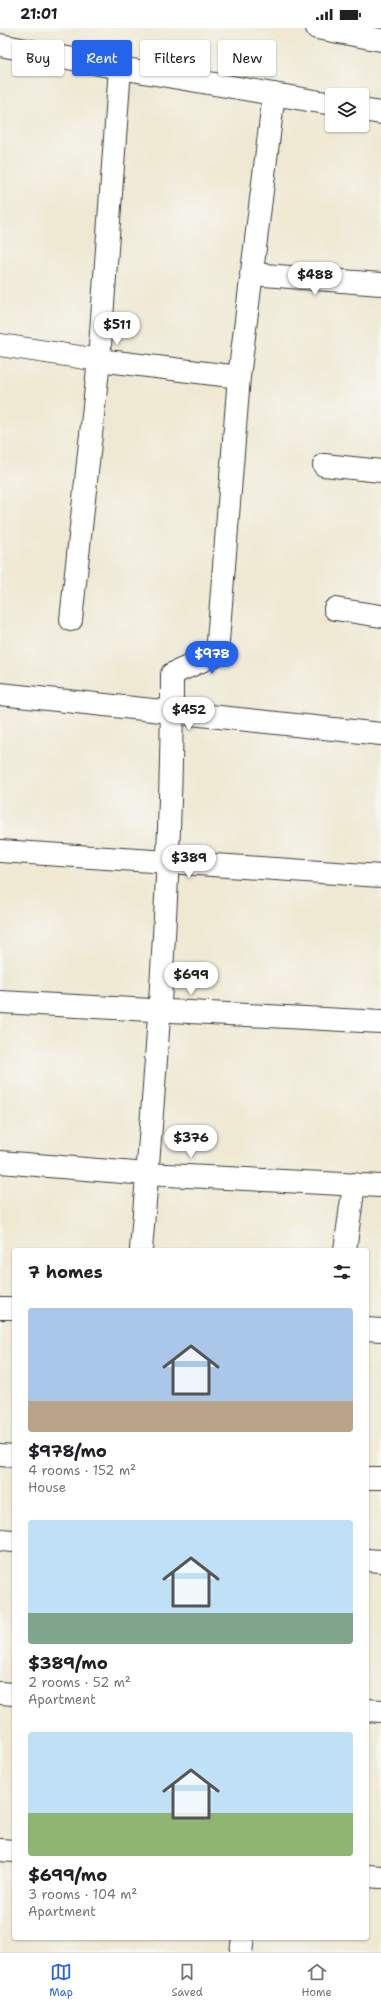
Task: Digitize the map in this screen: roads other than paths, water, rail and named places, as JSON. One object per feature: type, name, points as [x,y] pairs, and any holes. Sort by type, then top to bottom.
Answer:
[{"type":"street","points":[[317,28],[381,40]]},
{"type":"street","points":[[0,45],[72,59]]},
{"type":"street","points":[[132,70],[325,103]]},
{"type":"street","points":[[71,620],[99,360],[119,76]]},
{"type":"street","points":[[141,1248],[160,1011],[169,861],[172,674],[217,654],[239,377],[274,94]]},
{"type":"street","points":[[369,111],[381,113]]},
{"type":"street","points":[[251,274],[381,284]]},
{"type":"street","points":[[0,345],[99,360],[239,377]]},
{"type":"street","points":[[324,465],[381,471]]},
{"type":"street","points":[[335,609],[381,616]]},
{"type":"street","points":[[0,694],[381,734]]},
{"type":"street","points":[[0,851],[381,876]]},
{"type":"street","points":[[0,1002],[381,1022]]},
{"type":"street","points":[[0,1162],[147,1174],[381,1186]]},
{"type":"street","points":[[345,1248],[354,1184]]},
{"type":"street","points":[[0,1308],[12,1308]]},
{"type":"street","points":[[369,1329],[381,1330]]},
{"type":"street","points":[[0,1455],[12,1456]]},
{"type":"street","points":[[369,1478],[381,1478]]},
{"type":"street","points":[[0,1540],[12,1541]]},
{"type":"street","points":[[369,1560],[381,1560]]},
{"type":"street","points":[[0,1693],[12,1694]]},
{"type":"street","points":[[369,1710],[381,1711]]},
{"type":"street","points":[[0,1850],[12,1851]]},
{"type":"street","points":[[369,1876],[381,1877]]},
{"type":"street","points":[[241,1952],[243,1940]]}]
